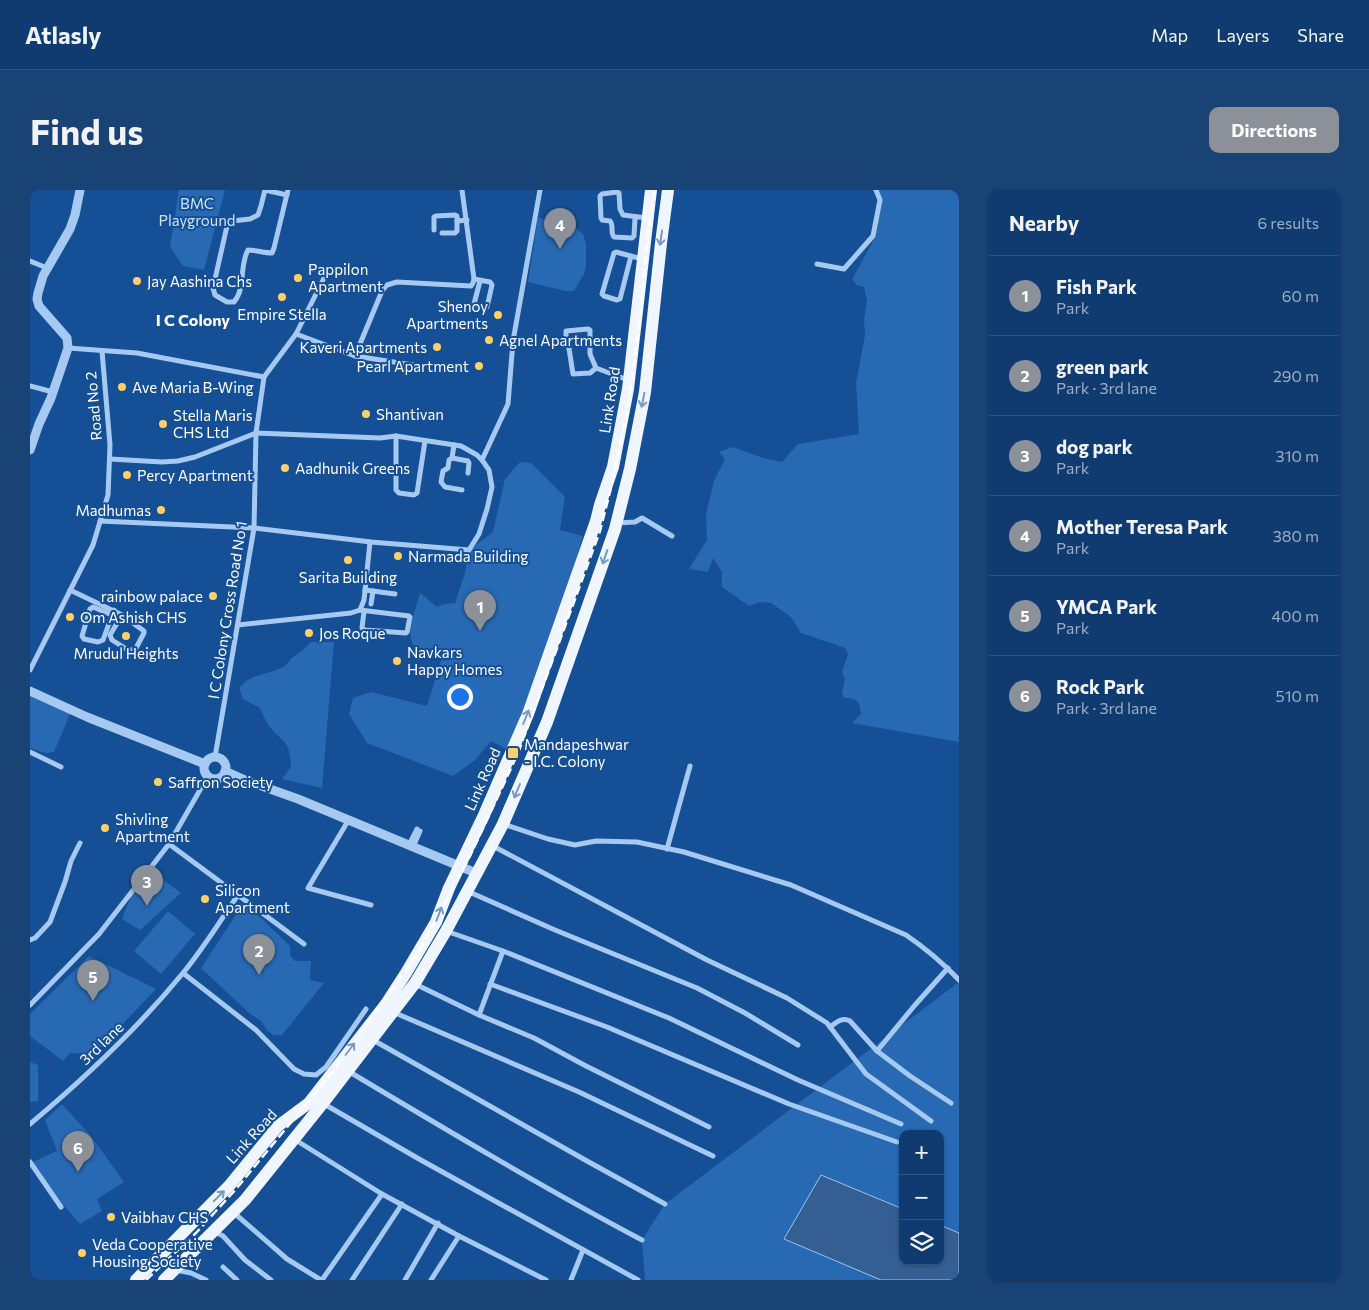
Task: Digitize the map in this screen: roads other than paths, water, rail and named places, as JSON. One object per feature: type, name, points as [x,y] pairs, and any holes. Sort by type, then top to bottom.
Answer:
[{"type":"main road","name":"Link Road","points":[[136,1280],[229,1186],[278,1126],[309,1103],[386,1004],[436,922],[449,888],[484,815],[528,714],[596,522],[613,467],[629,380],[641,218],[651,190]]},
{"type":"main road","points":[[164,1280],[245,1200],[348,1071],[415,983],[446,931],[503,824],[547,722],[612,538],[630,469],[644,392],[660,243],[668,190]]},
{"type":"street","points":[[39,306],[37,299],[43,276],[70,229],[76,215],[80,190]]},
{"type":"street","points":[[265,190],[287,192],[274,248],[272,253],[248,250],[238,297],[234,302],[227,302],[215,295],[214,288],[227,226],[232,220],[250,219],[258,215],[265,190]]},
{"type":"street","points":[[462,190],[477,280],[474,304],[485,308],[487,307],[492,285],[490,282],[477,280]]},
{"type":"street","points":[[482,460],[508,404],[513,341],[540,190]]},
{"type":"street","points":[[817,264],[844,269],[873,236],[880,200],[876,190]]},
{"type":"street","points":[[619,193],[620,209],[623,215],[641,218],[632,238],[614,237],[612,235],[611,222],[601,218],[600,196],[602,194],[619,193]]},
{"type":"street","points":[[434,230],[434,217],[456,216],[455,233],[442,233]]},
{"type":"street","points":[[457,221],[467,220]]},
{"type":"street","points":[[614,253],[637,258],[620,299],[617,300],[604,296],[602,294],[614,253]]},
{"type":"street","points":[[30,261],[47,268]]},
{"type":"street","points":[[68,348],[138,353],[264,377],[296,334],[325,276]]},
{"type":"street","points":[[354,356],[382,291],[388,285],[397,282],[471,286],[477,280]]},
{"type":"street","points":[[30,302],[39,306],[65,335],[68,341],[68,348],[53,392],[30,450]]},
{"type":"street","points":[[596,368],[590,373],[573,374],[566,331],[590,330],[590,354],[596,368],[629,380]]},
{"type":"street","points":[[296,334],[354,356],[419,366]]},
{"type":"street","name":"Road No 2","points":[[30,670],[93,545],[108,496],[110,445],[102,351]]},
{"type":"street","name":"I C Colony Cross Road No 1","points":[[215,757],[254,528],[256,433],[264,377]]},
{"type":"street","points":[[30,386],[53,392]]},
{"type":"street","points":[[100,521],[254,528],[370,542],[469,550],[479,534],[492,487],[489,470],[482,460],[461,446],[396,436],[380,438],[256,433],[195,457],[178,461],[110,459]]},
{"type":"street","points":[[396,436],[396,490],[399,493],[414,495],[417,493],[425,441]]},
{"type":"street","points":[[454,445],[448,468],[443,471],[442,482],[445,487],[462,490]]},
{"type":"street","points":[[452,458],[468,461],[470,463],[468,473]]},
{"type":"street","points":[[616,522],[635,522],[642,518],[672,536]]},
{"type":"street","points":[[238,625],[362,611],[409,616],[406,633],[365,630],[362,628],[362,611],[370,542]]},
{"type":"street","points":[[70,590],[113,612]]},
{"type":"street","points":[[365,590],[395,594]]},
{"type":"street","points":[[371,604],[373,591]]},
{"type":"street","points":[[113,612],[103,640],[84,639],[82,636],[90,609],[93,607],[113,612],[122,615],[144,631],[135,650],[128,650],[110,638],[122,615]]},
{"type":"street","points":[[30,691],[87,717],[205,764]]},
{"type":"street","points":[[30,752],[62,767]]},
{"type":"street","points":[[215,757],[224,762],[225,770],[219,778],[212,778],[204,770],[205,764],[209,758],[215,757]]},
{"type":"street","points":[[667,849],[690,766]]},
{"type":"street","points":[[225,770],[476,873]]},
{"type":"street","points":[[30,1005],[99,934],[169,844],[208,776]]},
{"type":"street","points":[[348,820],[308,888],[371,905]]},
{"type":"street","points":[[503,824],[548,839],[576,845],[596,841],[637,842],[684,852],[791,885],[906,935],[948,968],[959,980]]},
{"type":"street","points":[[411,846],[418,830]]},
{"type":"street","points":[[30,940],[35,938],[50,922],[71,861],[80,843]]},
{"type":"street","points":[[169,844],[304,944]]},
{"type":"street","points":[[492,846],[707,960],[787,998],[827,1023],[866,1074],[931,1121]]},
{"type":"street","points":[[467,891],[555,930],[697,988],[745,1013],[798,1045]]},
{"type":"street","name":"3rd lane","points":[[30,1124],[65,1095],[131,1032],[183,973],[238,895]]},
{"type":"street","points":[[446,931],[503,951],[669,1018],[798,1080],[901,1124]]},
{"type":"street","points":[[479,1015],[503,951]]},
{"type":"street","points":[[878,1050],[948,968]]},
{"type":"street","points":[[183,973],[256,1030],[294,1069],[304,1074],[316,1075],[326,1067],[366,1008]]},
{"type":"street","points":[[415,983],[479,1015],[534,1038],[709,1127]]},
{"type":"street","points":[[490,984],[607,1027],[789,1104],[897,1142]]},
{"type":"street","points":[[393,1012],[579,1092],[713,1156]]},
{"type":"street","points":[[830,1027],[841,1019],[850,1021],[878,1050],[910,1076],[951,1103]]},
{"type":"street","points":[[371,1039],[587,1162],[665,1204]]},
{"type":"street","points":[[348,1071],[642,1240]]},
{"type":"street","points":[[323,1102],[419,1159],[638,1280]]},
{"type":"street","points":[[294,1139],[382,1194],[546,1280]]},
{"type":"street","points":[[30,1162],[62,1207]]},
{"type":"street","points":[[233,1212],[287,1259],[321,1280],[382,1194]]},
{"type":"street","points":[[352,1280],[402,1204]]},
{"type":"street","points":[[405,1280],[438,1223]]},
{"type":"street","points":[[212,1232],[223,1236],[245,1260],[271,1280]]},
{"type":"street","points":[[431,1280],[459,1236]]},
{"type":"street","points":[[571,1280],[583,1250]]},
{"type":"street","points":[[223,1267],[237,1280]]},
{"type":"street","points":[[174,1270],[191,1273],[206,1280]]},
{"type":"railway","points":[[146,1280],[196,1233],[236,1189],[330,1075],[418,953],[470,856],[501,790],[518,753],[600,531],[628,408],[640,319],[648,233],[655,190]]},
{"type":"place","name":"Mother Teresa Park","points":[[560,249]]},
{"type":"place","name":"Pappilon Apartment","points":[[298,278]]},
{"type":"place","name":"Jay Aashina Chs","points":[[137,281]]},
{"type":"place","name":"Empire Stella","points":[[282,297]]},
{"type":"place","name":"Shenoy Apartments","points":[[498,315]]},
{"type":"place","name":"Agnel Apartments","points":[[489,340]]},
{"type":"place","name":"Kaveri Apartments","points":[[437,347]]},
{"type":"place","name":"Pearl Apartment","points":[[479,366]]},
{"type":"place","name":"Ave Maria B-Wing","points":[[122,387]]},
{"type":"place","name":"Shantivan","points":[[366,414]]},
{"type":"place","name":"Stella Maris CHS Ltd","points":[[163,424]]},
{"type":"place","name":"Aadhunik Greens","points":[[285,468]]},
{"type":"place","name":"Percy Apartment","points":[[127,475]]},
{"type":"place","name":"Madhumas","points":[[161,510]]},
{"type":"place","name":"Narmada Building","points":[[398,556]]},
{"type":"place","name":"Sarita Building","points":[[348,560]]},
{"type":"place","name":"rainbow palace","points":[[213,596]]},
{"type":"place","name":"Om Ashish CHS","points":[[70,617]]},
{"type":"place","name":"Fish Park","points":[[480,631]]},
{"type":"place","name":"Jos Roque","points":[[309,633]]},
{"type":"place","name":"Mrudul Heights","points":[[126,636]]},
{"type":"place","name":"Navkars Happy Homes","points":[[397,661]]},
{"type":"place","name":"Mandapeshwar - I.C. Colony","points":[[513,753]]},
{"type":"place","name":"Saffron Society","points":[[158,782]]},
{"type":"place","name":"Shivling Apartment","points":[[105,828]]},
{"type":"place","name":"Silicon Apartment","points":[[205,899]]},
{"type":"place","name":"dog park","points":[[147,906]]},
{"type":"place","name":"green park","points":[[259,975]]},
{"type":"place","name":"YMCA Park","points":[[93,1001]]},
{"type":"place","name":"Rock Park","points":[[78,1172]]},
{"type":"place","name":"Vaibhav CHS","points":[[111,1217]]},
{"type":"place","name":"Veda Cooperative Housing Society","points":[[82,1253]]},
{"type":"district","name":"I C Colony","points":[[193,319]]},
{"type":"park label","name":"BMC Playground","points":[[197,212]]}]
